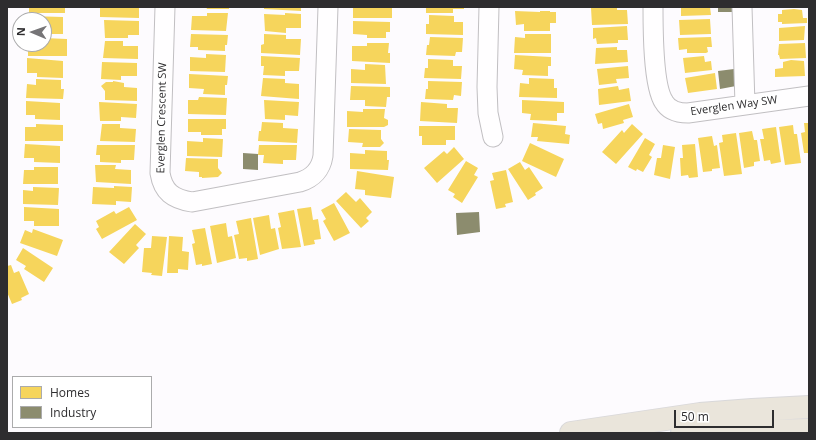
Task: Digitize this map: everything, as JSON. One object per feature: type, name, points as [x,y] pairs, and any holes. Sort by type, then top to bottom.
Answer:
[{"type":"highway","points":[[571,433],[700,414],[809,407]]},
{"type":"highway","points":[[682,433],[809,430]]},
{"type":"street","name":"Everglen Crescent SW","points":[[165,7],[161,181],[169,193],[181,200],[192,202],[300,182],[312,176],[318,169],[323,156],[328,7]]},
{"type":"street","points":[[488,7],[487,87],[488,113],[493,137]]},
{"type":"street","name":"Everglen Way SW","points":[[653,7],[654,49],[659,90],[664,103],[674,111],[681,113],[809,96]]},
{"type":"street","points":[[742,7],[745,105]]},
{"type":"building: Homes","points":[[29,7],[65,7],[65,13],[29,12]]},
{"type":"building: Homes","points":[[101,7],[139,7],[139,18],[100,17]]},
{"type":"building: Homes","points":[[206,7],[229,7],[229,9],[207,9]]},
{"type":"building: Homes","points":[[264,7],[301,7],[301,11],[264,9]]},
{"type":"building: Homes","points":[[353,7],[392,7],[392,18],[353,18]]},
{"type":"building: Homes","points":[[426,7],[464,7],[464,9],[453,9],[453,13],[426,13]]},
{"type":"building: Homes","points":[[617,7],[617,10],[627,10],[628,24],[592,25],[591,8]]},
{"type":"building: Homes","points":[[681,7],[710,7],[711,15],[681,16]]},
{"type":"building: Homes","points":[[782,10],[802,10],[803,18],[807,18],[807,23],[782,24],[782,22],[778,22],[778,14],[782,14]]},
{"type":"building: Homes","points":[[515,11],[556,12],[556,23],[550,23],[550,31],[524,31],[524,24],[516,25]]},
{"type":"building: Homes","points":[[207,13],[228,13],[226,31],[191,30],[192,16],[207,16]]},
{"type":"building: Homes","points":[[285,13],[301,14],[301,28],[286,28],[286,33],[265,31],[264,14],[285,15]]},
{"type":"building: Homes","points":[[429,15],[454,16],[454,22],[463,22],[463,35],[426,34],[426,24],[429,24]]},
{"type":"building: Homes","points":[[52,17],[63,17],[63,34],[52,34]]},
{"type":"building: Homes","points":[[710,19],[711,34],[680,35],[679,20]]},
{"type":"building: Homes","points":[[104,20],[139,21],[139,35],[128,35],[128,38],[105,38]]},
{"type":"building: Homes","points":[[353,21],[390,22],[390,32],[386,32],[386,38],[367,38],[367,35],[353,34]]},
{"type":"building: Homes","points":[[627,26],[628,40],[618,40],[618,43],[597,44],[596,38],[593,39],[593,28]]},
{"type":"building: Homes","points":[[805,26],[804,40],[779,41],[779,28]]},
{"type":"building: Homes","points":[[191,34],[228,35],[225,51],[198,50],[198,47],[190,47]]},
{"type":"building: Homes","points":[[264,34],[286,35],[286,39],[301,39],[300,55],[261,53],[261,45],[264,44]]},
{"type":"building: Homes","points":[[525,34],[551,34],[551,53],[514,53],[515,37],[525,38]]},
{"type":"building: Homes","points":[[430,37],[463,38],[462,52],[456,52],[455,56],[426,55]]},
{"type":"building: Homes","points":[[711,37],[712,47],[707,47],[708,52],[706,53],[687,53],[687,49],[679,50],[678,38]]},
{"type":"building: Homes","points":[[52,38],[67,39],[67,56],[28,56],[28,52],[52,52]]},
{"type":"building: Homes","points":[[105,41],[123,41],[123,46],[138,46],[138,59],[103,58]]},
{"type":"building: Homes","points":[[367,43],[389,43],[388,53],[390,53],[390,63],[352,61],[352,46],[367,46]]},
{"type":"building: Homes","points":[[805,43],[806,58],[780,59],[778,55],[779,44]]},
{"type":"building: Homes","points":[[617,47],[617,50],[627,50],[628,62],[595,64],[596,48]]},
{"type":"building: Homes","points":[[206,54],[226,55],[225,72],[190,71],[190,57],[206,58]]},
{"type":"building: Homes","points":[[515,55],[551,57],[551,66],[548,66],[548,76],[522,75],[523,70],[514,69]]},
{"type":"building: Homes","points":[[261,56],[300,58],[299,71],[285,71],[285,76],[263,75],[264,66],[261,66]]},
{"type":"building: Homes","points":[[704,56],[705,62],[711,61],[712,70],[685,73],[683,58]]},
{"type":"building: Homes","points":[[27,58],[63,61],[63,78],[37,77],[37,73],[27,73]]},
{"type":"building: Homes","points":[[428,59],[453,60],[453,66],[462,66],[461,79],[424,78],[425,68],[428,68]]},
{"type":"building: Homes","points":[[791,60],[804,61],[805,76],[775,77],[775,69],[783,68],[783,62]]},
{"type":"building: Homes","points":[[102,62],[137,63],[137,76],[121,76],[121,80],[101,79]]},
{"type":"building: Homes","points":[[365,64],[385,65],[386,84],[351,83],[351,69],[365,70]]},
{"type":"building: Homes","points":[[628,66],[629,78],[616,79],[617,83],[599,85],[597,69]]},
{"type":"building: Homes","points":[[715,73],[717,89],[688,93],[685,78]]},
{"type":"building: Homes","points":[[189,74],[228,76],[227,85],[225,85],[225,95],[203,94],[204,89],[189,88]]},
{"type":"building: Homes","points":[[263,78],[285,79],[285,83],[299,84],[299,99],[261,96]]},
{"type":"building: Homes","points":[[529,78],[554,79],[554,88],[557,88],[557,98],[519,97],[520,83],[529,84]]},
{"type":"building: Homes","points":[[36,79],[61,80],[61,89],[64,89],[63,99],[26,98],[27,84],[36,85]]},
{"type":"building: Homes","points":[[113,81],[124,83],[124,87],[137,88],[137,101],[105,100],[105,91],[101,86],[106,82]]},
{"type":"building: Homes","points":[[428,81],[462,82],[461,96],[454,95],[453,100],[425,99],[426,89],[428,89]]},
{"type":"building: Homes","points":[[351,86],[390,87],[390,97],[387,97],[386,107],[365,106],[365,100],[350,100]]},
{"type":"building: Homes","points":[[618,86],[619,90],[629,88],[631,101],[599,105],[598,89]]},
{"type":"building: Homes","points":[[199,97],[227,98],[226,115],[188,114],[188,100],[198,100]]},
{"type":"building: Homes","points":[[264,100],[299,102],[298,116],[285,115],[285,120],[265,119]]},
{"type":"building: Homes","points":[[522,100],[564,102],[564,113],[557,113],[557,121],[530,120],[531,114],[522,113]]},
{"type":"building: Homes","points":[[26,101],[60,103],[60,120],[35,119],[35,115],[26,115]]},
{"type":"building: Homes","points":[[99,102],[137,104],[136,118],[121,117],[121,121],[100,121]]},
{"type":"building: Homes","points":[[421,102],[447,104],[447,108],[458,108],[457,123],[420,121]]},
{"type":"building: Homes","points":[[629,104],[633,117],[623,120],[624,123],[603,129],[602,123],[598,124],[595,114]]},
{"type":"building: Homes","points":[[363,109],[385,109],[384,118],[388,120],[388,125],[384,127],[347,127],[347,111],[363,112]]},
{"type":"building: Homes","points":[[188,119],[226,119],[226,129],[222,129],[222,135],[201,135],[201,132],[188,132]]},
{"type":"building: Homes","points":[[262,122],[283,123],[283,128],[298,129],[297,143],[258,141]]},
{"type":"building: Homes","points":[[533,123],[566,126],[565,134],[570,135],[569,144],[537,141],[538,137],[531,137]]},
{"type":"building: Homes","points":[[804,123],[809,123],[809,153],[804,153],[801,133],[805,132]]},
{"type":"building: Homes","points":[[36,124],[63,125],[63,141],[25,141],[25,127],[36,127]]},
{"type":"building: Homes","points":[[102,124],[120,124],[120,128],[136,129],[135,142],[100,141]]},
{"type":"building: Homes","points":[[632,124],[643,134],[616,164],[602,152],[622,130],[624,133]]},
{"type":"building: Homes","points":[[793,125],[794,134],[797,134],[801,163],[785,165],[779,127]]},
{"type":"building: Homes","points":[[419,126],[455,126],[455,140],[446,140],[446,145],[422,145],[422,136],[419,136]]},
{"type":"building: Homes","points":[[776,127],[781,162],[771,164],[770,160],[764,161],[760,139],[764,139],[762,129]]},
{"type":"building: Homes","points":[[349,129],[381,130],[381,139],[384,143],[380,147],[362,147],[363,143],[348,142]]},
{"type":"building: Homes","points":[[752,131],[754,140],[757,140],[760,161],[754,162],[754,166],[744,168],[739,133]]},
{"type":"building: Homes","points":[[736,133],[742,174],[724,176],[719,143],[723,142],[722,135]]},
{"type":"building: Homes","points":[[712,136],[714,146],[717,145],[720,168],[703,172],[698,138]]},
{"type":"building: Homes","points":[[203,138],[223,139],[222,157],[187,156],[187,141],[203,142]]},
{"type":"building: Homes","points":[[645,138],[655,144],[649,155],[652,157],[643,172],[637,169],[636,171],[628,167]]},
{"type":"building: Homes","points":[[530,143],[564,159],[556,177],[522,161]]},
{"type":"building: Homes","points":[[25,144],[60,146],[60,163],[34,162],[34,158],[24,158]]},
{"type":"building: Homes","points":[[695,144],[698,177],[689,178],[688,175],[681,176],[680,158],[683,158],[682,145]]},
{"type":"building: Homes","points":[[97,145],[135,145],[134,160],[121,160],[121,163],[100,162],[100,155],[96,155]]},
{"type":"building: Homes","points":[[259,145],[297,145],[296,160],[283,160],[283,164],[263,163],[264,155],[258,155]]},
{"type":"building: Homes","points":[[663,145],[675,147],[670,179],[654,175],[657,158],[661,158]]},
{"type":"building: Homes","points":[[454,147],[464,159],[437,183],[424,168],[444,151],[447,154]]},
{"type":"building: Homes","points":[[365,150],[387,151],[387,160],[389,160],[388,170],[350,169],[350,153],[365,154]]},
{"type":"building: Homes","points":[[186,158],[218,159],[218,168],[222,173],[218,177],[199,177],[199,172],[185,171]]},
{"type":"building: Homes","points":[[466,161],[478,168],[474,175],[478,177],[462,203],[453,197],[455,194],[448,190]]},
{"type":"building: Homes","points":[[520,162],[525,170],[529,167],[543,188],[528,200],[508,169]]},
{"type":"building: Homes","points":[[95,165],[116,165],[115,169],[131,170],[131,184],[96,182]]},
{"type":"building: Homes","points":[[34,167],[58,167],[58,184],[23,184],[24,170],[34,170]]},
{"type":"building: Homes","points":[[506,170],[513,202],[505,204],[506,207],[496,209],[490,181],[494,180],[492,173]]},
{"type":"building: Homes","points":[[357,171],[394,177],[391,198],[365,195],[365,190],[355,189]]},
{"type":"building: Homes","points":[[114,186],[132,187],[131,202],[116,201],[116,205],[92,204],[93,187],[114,188]]},
{"type":"building: Homes","points":[[33,187],[59,188],[58,205],[23,204],[23,190],[33,191]]},
{"type":"building: Homes","points":[[346,192],[356,202],[360,198],[372,212],[366,218],[369,221],[361,228],[336,201]]},
{"type":"building: Homes","points":[[334,203],[350,233],[334,241],[323,221],[326,219],[321,210]]},
{"type":"building: Homes","points":[[24,207],[59,209],[59,226],[34,226],[34,221],[24,221]]},
{"type":"building: Homes","points":[[129,207],[137,220],[102,239],[96,229],[99,227],[96,221],[114,211],[116,214]]},
{"type":"building: Homes","points":[[311,207],[313,220],[318,219],[321,239],[314,240],[315,244],[304,246],[297,209]]},
{"type":"building: Homes","points":[[294,210],[301,247],[282,249],[278,228],[281,227],[278,213]]},
{"type":"building: Homes","points":[[269,215],[271,229],[275,228],[279,249],[260,255],[253,218]]},
{"type":"building: Homes","points":[[251,218],[258,259],[247,261],[247,258],[239,259],[234,235],[239,234],[236,221]]},
{"type":"building: Homes","points":[[226,223],[228,237],[232,236],[236,258],[217,263],[210,226]]},
{"type":"building: Homes","points":[[135,224],[146,234],[136,245],[139,248],[124,264],[109,252]]},
{"type":"building: Homes","points":[[205,228],[212,264],[202,266],[202,264],[196,265],[192,244],[195,243],[192,230]]},
{"type":"building: Homes","points":[[33,229],[63,240],[57,256],[20,243],[25,230],[32,233]]},
{"type":"building: Homes","points":[[152,236],[167,237],[162,276],[142,272],[144,248],[151,248]]},
{"type":"building: Homes","points":[[169,236],[183,237],[182,251],[189,252],[188,270],[178,269],[178,273],[167,273]]},
{"type":"building: Homes","points":[[23,248],[53,268],[44,282],[24,269],[26,266],[16,260]]},
{"type":"building: Homes","points":[[11,265],[14,273],[19,271],[29,294],[21,298],[22,300],[12,304],[7,292],[7,266]]},
{"type":"building: Industry","points":[[718,7],[733,7],[733,12],[718,12]]},
{"type":"building: Industry","points":[[734,69],[736,86],[720,89],[718,71]]},
{"type":"building: Industry","points":[[243,153],[258,154],[258,170],[243,169]]},
{"type":"building: Industry","points":[[479,212],[480,232],[457,235],[456,213]]}]
